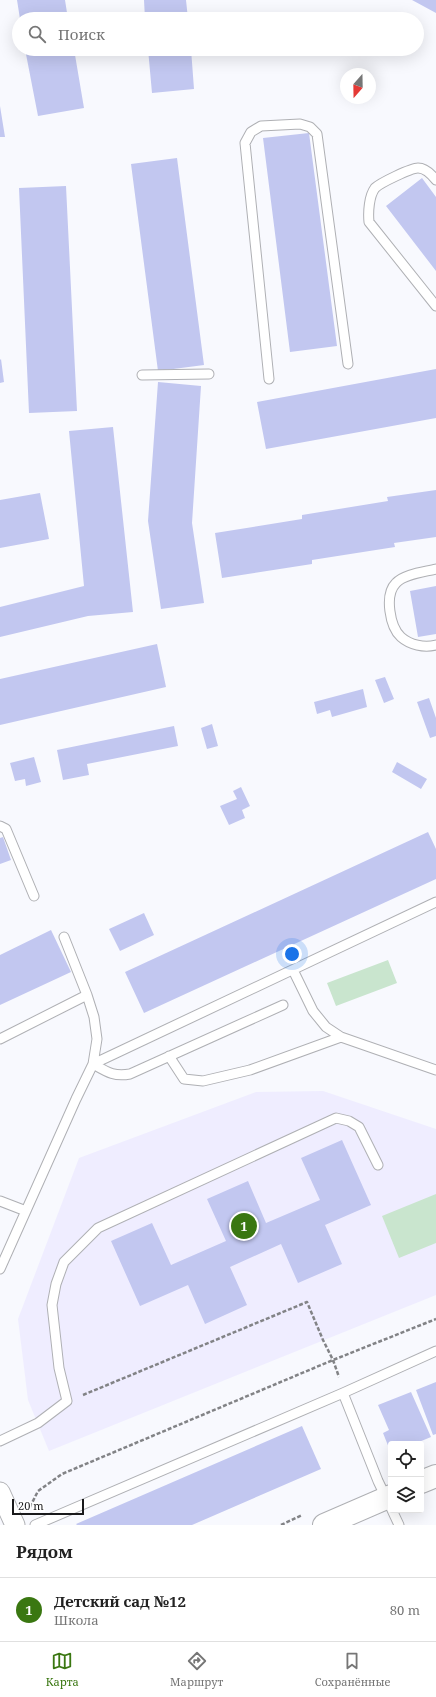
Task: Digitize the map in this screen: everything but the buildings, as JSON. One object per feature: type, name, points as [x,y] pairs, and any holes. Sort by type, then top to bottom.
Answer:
[{"type":"street","points":[[424,1481],[436,1476]]},
{"type":"street","points":[[0,1492],[15,1525]]},
{"type":"street","points":[[324,1525],[388,1504]]},
{"type":"lane","points":[[269,379],[245,143],[251,132],[261,126],[300,124],[310,127],[317,134],[348,364]]},
{"type":"lane","points":[[436,180],[428,171],[418,168],[393,177],[375,189],[368,208],[369,222],[436,306]]},
{"type":"lane","points":[[142,375],[209,374]]},
{"type":"lane","points":[[436,569],[406,577],[396,583],[390,595],[389,608],[394,625],[401,637],[416,645],[436,645]]},
{"type":"lane","points":[[0,826],[6,829],[34,896]]},
{"type":"lane","points":[[93,1064],[436,902]]},
{"type":"lane","points":[[0,1269],[76,1098],[93,1064],[97,1039],[94,1017],[64,937]]},
{"type":"lane","points":[[293,970],[313,1011],[326,1027],[341,1037],[436,1070]]},
{"type":"lane","points":[[0,1039],[87,995]]},
{"type":"lane","points":[[93,1064],[106,1072],[120,1076],[130,1074],[283,1005]]},
{"type":"lane","points":[[169,1056],[184,1079],[203,1081],[250,1070],[341,1037]]},
{"type":"lane","points":[[0,1441],[38,1423],[67,1401],[58,1368],[52,1305],[56,1284],[64,1262],[98,1228],[336,1118],[349,1120],[359,1127],[378,1165]]},
{"type":"lane","points":[[0,1200],[26,1211]]},
{"type":"lane","points":[[35,1525],[343,1393],[436,1351]]},
{"type":"lane","points":[[343,1393],[388,1498]]},
{"type":"lane","points":[[394,1513],[399,1525]]},
{"type":"path","points":[[67,1401],[307,1302],[333,1360]]},
{"type":"path","points":[[28,1512],[38,1491],[62,1474],[333,1360],[436,1319]]},
{"type":"shaded area","points":[[323,1091],[436,1129],[436,1295],[49,1451],[28,1400],[18,1319],[79,1158],[256,1092]]},
{"type":"green space","points":[[388,960],[397,983],[336,1006],[327,983]]},
{"type":"green space","points":[[436,1194],[436,1243],[399,1258],[382,1216]]},
{"type":"place","name":"Детский сад №12","points":[[244,1226]]}]
